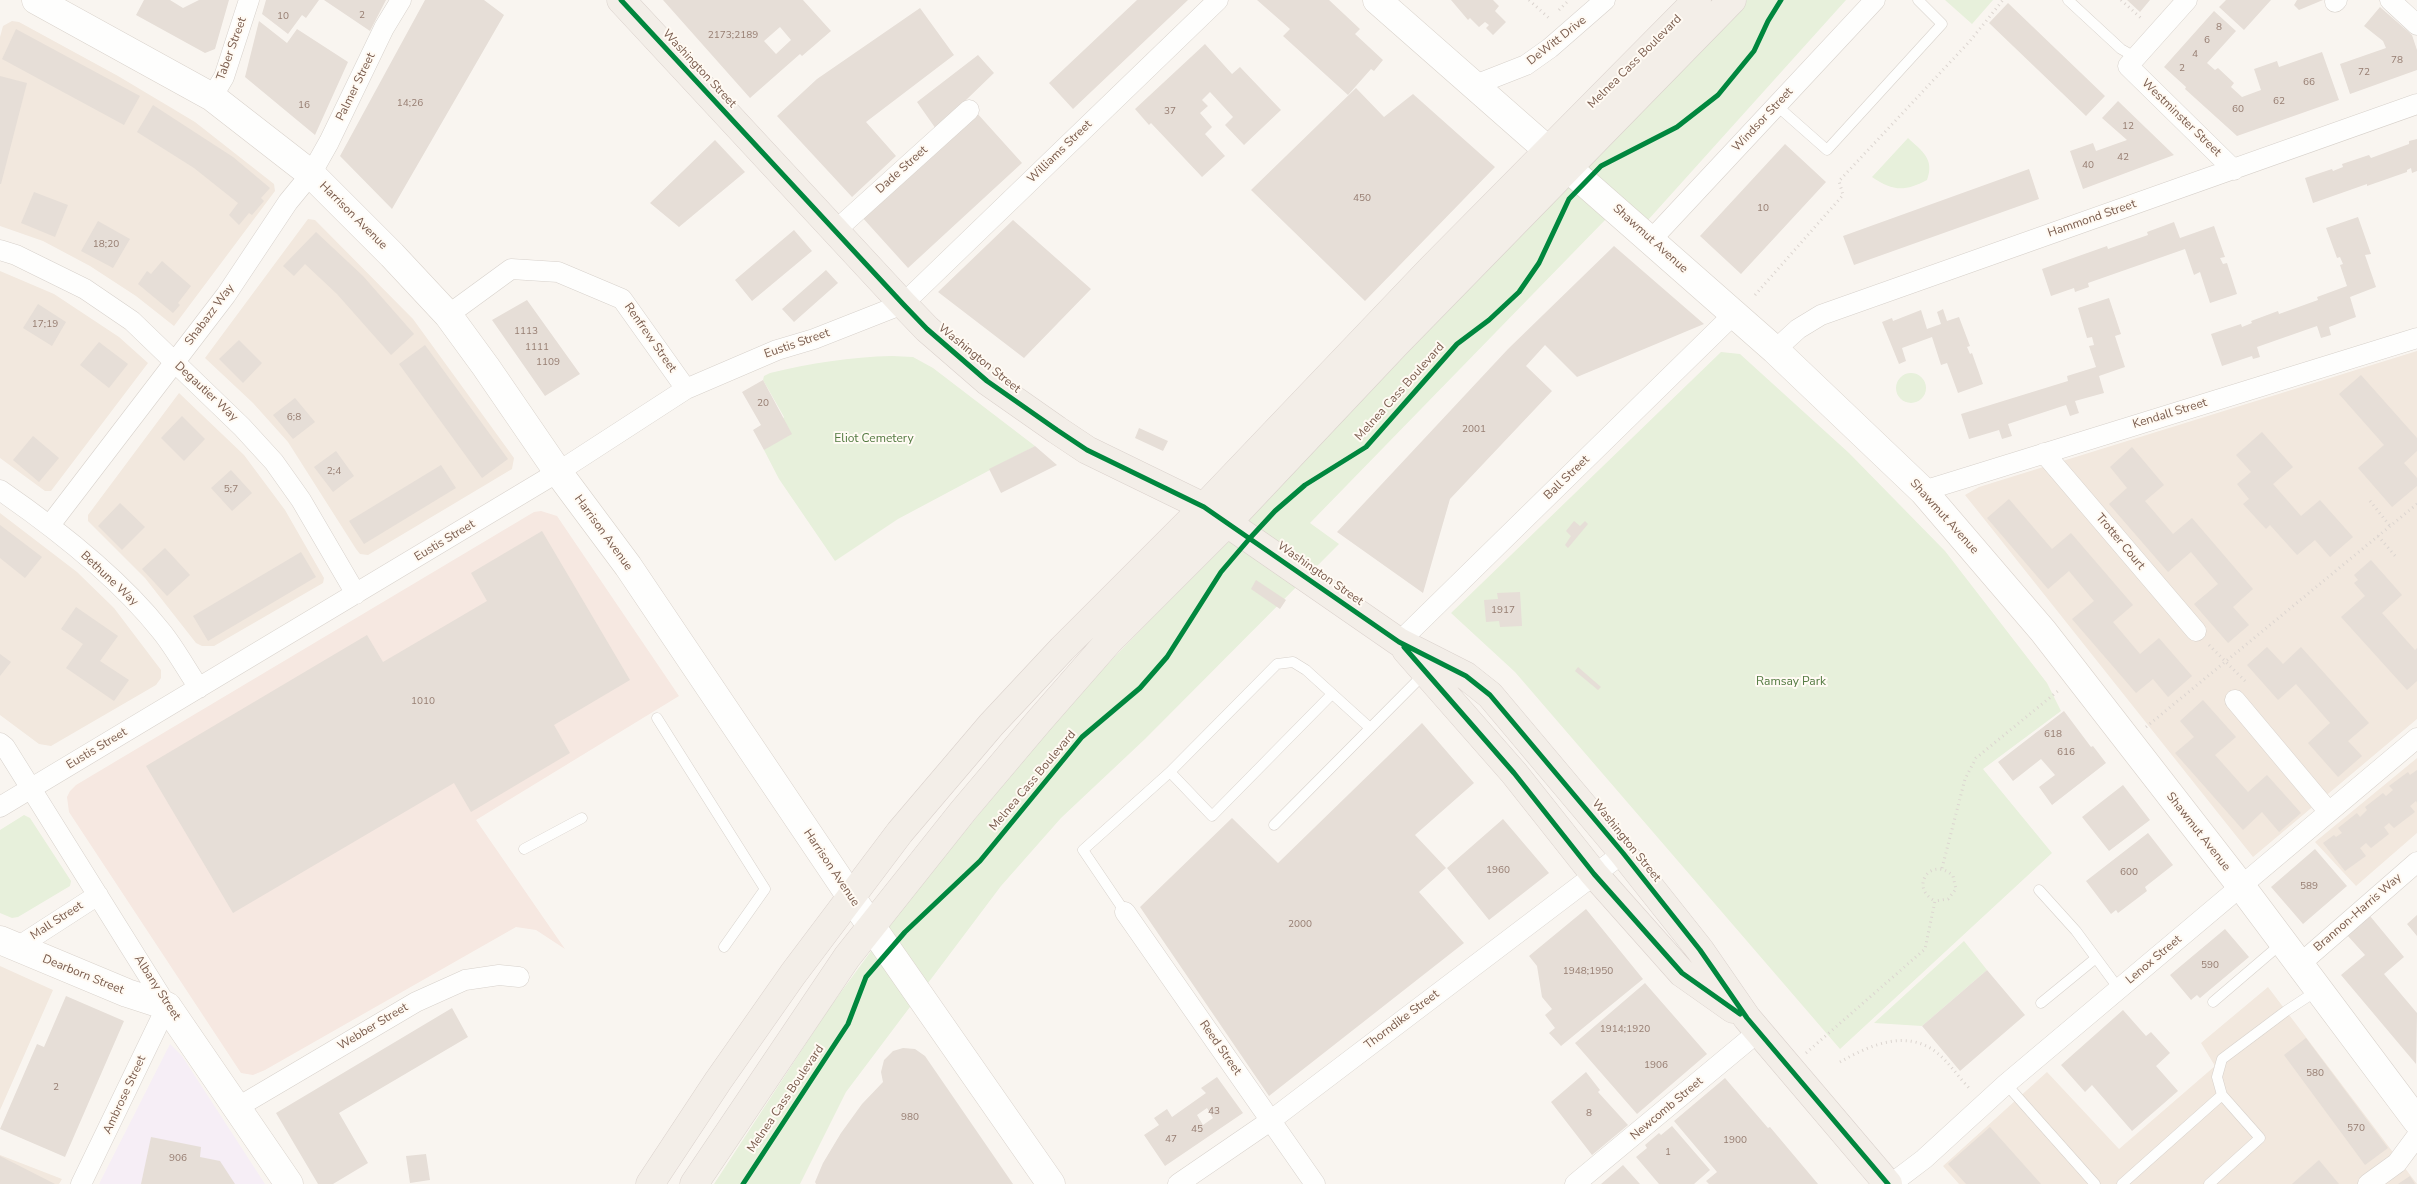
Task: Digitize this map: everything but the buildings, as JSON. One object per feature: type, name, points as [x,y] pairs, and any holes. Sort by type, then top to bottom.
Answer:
[{"type":"main road","name":"Harrison Avenue","points":[[36,0],[212,97],[311,174],[392,255],[448,316],[486,367],[558,472],[628,566],[851,897],[1051,1184]]},
{"type":"main road","name":"Washington Street","points":[[621,0],[902,304],[927,329],[987,381],[1057,430],[1099,456],[1204,506],[1431,666],[1594,874],[1682,973],[1752,1025]]},
{"type":"main road","name":"Shawmut Avenue","points":[[1377,0],[1775,350],[1923,490],[2043,630],[2241,886],[2417,1121]]},
{"type":"main road","name":"Melnea Cass Boulevard","points":[[694,1184],[847,957],[957,818],[1045,714],[1109,641],[1227,523],[1374,349],[1549,150],[1697,0]]},
{"type":"main road","name":"Melnea Cass Boulevard","points":[[650,1184],[758,1021],[900,832],[991,725],[1079,631],[1204,506],[1569,168],[1732,0]]},
{"type":"main road","name":"Washington Street","points":[[1431,666],[1466,676],[1490,695],[1624,853],[1700,950],[1752,1025],[1890,1184]]},
{"type":"main road","name":"Dearborn Street","points":[[8,944],[127,993],[167,1006]]},
{"type":"main road","name":"Albany Street","points":[[167,1006],[289,1184]]},
{"type":"street","name":"Taber Street","points":[[212,97],[222,81],[249,0]]},
{"type":"street","name":"Palmer Street","points":[[311,174],[329,142],[384,28],[401,0]]},
{"type":"street","name":"Williams Street","points":[[902,304],[1218,0]]},
{"type":"street","name":"DeWitt Drive","points":[[1475,85],[1526,65],[1550,48],[1605,0]]},
{"type":"street","name":"Windsor Street","points":[[1651,240],[1875,0]]},
{"type":"street","points":[[2132,61],[2188,0]]},
{"type":"street","points":[[2390,0],[2417,25]]},
{"type":"street","name":"Westminster Street","points":[[2132,61],[2234,170]]},
{"type":"street","name":"Hammond Street","points":[[1775,350],[1798,329],[1821,315],[2417,104]]},
{"type":"street","name":"Dade Street","points":[[835,231],[969,110]]},
{"type":"street","name":"Shabazz Way","points":[[50,525],[226,295],[288,202],[311,174]]},
{"type":"street","name":"Degautier Way","points":[[0,250],[16,255],[85,289],[132,321],[242,426],[274,462],[301,500],[356,594]]},
{"type":"street","name":"Renfrew Street","points":[[448,316],[511,269],[558,272],[622,299],[686,389]]},
{"type":"street","name":"Eustis Street","points":[[0,807],[558,472],[686,389],[776,350],[814,339],[902,304]]},
{"type":"street","name":"Ball Street","points":[[1399,642],[1734,314]]},
{"type":"street","name":"Kendall Street","points":[[1923,490],[2417,338]]},
{"type":"street","name":"Trotter Court","points":[[2044,453],[2196,631]]},
{"type":"street","name":"Bethune Way","points":[[0,490],[50,525],[128,595],[161,631],[199,688]]},
{"type":"street","points":[[2235,700],[2329,812]]},
{"type":"street","name":"Lenox Street","points":[[1890,1184],[1924,1159],[2006,1084],[2417,738]]},
{"type":"street","name":"Albany Street","points":[[0,743],[5,747],[167,1006]]},
{"type":"street","name":"Thorndike Street","points":[[1178,1184],[1270,1121],[1624,853]]},
{"type":"street","name":"Brannon-Harris Way","points":[[2300,964],[2417,862]]},
{"type":"street","name":"Mall Street","points":[[8,944],[98,895]]},
{"type":"street","name":"Reed Street","points":[[1125,912],[1315,1184]]},
{"type":"street","name":"Webber Street","points":[[238,1107],[416,1002],[465,980],[499,975],[519,977]]},
{"type":"street","name":"Ambrose Street","points":[[81,1184],[167,1006]]},
{"type":"street","name":"Newcomb Street","points":[[1574,1184],[1650,1124],[1752,1025]]},
{"type":"street","points":[[2368,1184],[2397,1163],[2417,1136]]},
{"type":"lane","points":[[1776,105],[1827,150],[1942,24],[1918,0]]},
{"type":"lane","points":[[2068,0],[2132,61]]},
{"type":"lane","points":[[1125,912],[1083,850],[1170,772],[1277,664],[1293,662],[1306,670],[1370,728]]},
{"type":"lane","points":[[1274,825],[1431,666]]},
{"type":"lane","points":[[1170,772],[1212,816],[1332,694]]},
{"type":"lane","points":[[657,718],[765,889],[724,947]]},
{"type":"lane","points":[[524,849],[582,818]]},
{"type":"lane","points":[[2040,890],[2119,989]]},
{"type":"lane","points":[[2213,1002],[2283,942]]},
{"type":"lane","points":[[2041,1003],[2096,958]]},
{"type":"lane","points":[[2209,1184],[2260,1138],[2222,1095],[2217,1077],[2222,1059],[2286,1011],[2319,990]]},
{"type":"lane","points":[[2006,1084],[2095,1184]]},
{"type":"lane","points":[[2122,1184],[2222,1095]]},
{"type":"path","points":[[1529,0],[1550,19]]},
{"type":"path","points":[[1755,295],[1844,195],[1839,181],[1970,41],[2003,0]]},
{"type":"path","points":[[2121,0],[2145,22]]},
{"type":"path","points":[[2370,501],[2390,526]]},
{"type":"path","points":[[2144,729],[2417,504]]},
{"type":"path","points":[[2378,536],[2398,558]]},
{"type":"path","points":[[2196,631],[2249,686],[2235,700]]},
{"type":"path","points":[[1942,868],[1965,779],[1976,758],[2058,691]]},
{"type":"path","points":[[1942,868],[1954,876],[1956,889],[1948,899],[1936,901],[1928,898],[1923,890],[1923,882],[1927,874],[1934,869],[1942,868]]},
{"type":"path","points":[[1789,1068],[1925,949],[1936,901]]},
{"type":"path","points":[[1840,1062],[1859,1051],[1896,1039],[1919,1042],[1937,1052],[1973,1093]]},
{"type":"shaded area","points":[[12,21],[19,22],[118,76],[195,122],[274,184],[275,191],[174,326],[136,296],[90,266],[43,241],[0,226],[0,37],[3,26]]},
{"type":"shaded area","points":[[308,219],[315,220],[413,319],[514,458],[512,469],[368,555],[360,554],[356,549],[288,442],[253,403],[205,358]]},
{"type":"shaded area","points":[[0,271],[54,294],[119,337],[148,363],[51,491],[45,491],[0,458]]},
{"type":"shaded area","points":[[2417,351],[2417,719],[2253,857],[1965,495],[1979,487]]},
{"type":"shaded area","points":[[179,393],[244,455],[285,510],[324,578],[323,583],[214,646],[202,646],[196,643],[145,578],[88,521],[88,515]]},
{"type":"shaded area","points":[[541,511],[557,516],[679,696],[476,820],[565,949],[536,930],[516,927],[265,1070],[253,1075],[241,1073],[69,812],[67,797],[70,791],[76,785],[534,512]]},
{"type":"shaded area","points":[[0,513],[77,572],[114,608],[161,670],[161,678],[156,685],[51,746],[39,744],[0,715]]},
{"type":"shaded area","points":[[2417,758],[2417,833],[2356,886],[2315,842]]},
{"type":"shaded area","points":[[0,966],[53,990],[0,1110]]},
{"type":"shaded area","points":[[2268,987],[2417,1184],[1959,1184],[1943,1166],[2047,1072],[2119,1149],[2215,1066],[2201,1043]]},
{"type":"shaded area","points":[[170,1044],[182,1056],[265,1184],[99,1184]]},
{"type":"shaded area","points":[[0,1155],[62,1179],[59,1184],[0,1184]]},
{"type":"green space","points":[[1747,0],[1846,0],[1630,240],[1607,218],[1310,523],[1339,544],[1145,739],[1061,818],[1001,886],[846,1092],[800,1184],[714,1184],[830,1007],[910,898],[1074,699]]},
{"type":"green space","points":[[1945,0],[1993,0],[1972,24]]},
{"type":"green space","points":[[1908,138],[1926,156],[1929,166],[1927,180],[1912,187],[1899,188],[1886,185],[1872,177]]},
{"type":"green space","name":"Ramsay Park","points":[[1721,352],[1740,354],[1849,453],[1945,551],[2047,683],[2061,711],[1983,769],[2052,853],[1840,1049],[1515,672],[1451,613]]},
{"type":"green space","name":"Eliot Cemetery","points":[[892,356],[913,357],[933,368],[1035,446],[898,519],[835,561],[779,479],[764,450],[784,417],[763,380],[764,376],[785,369],[816,363]]},
{"type":"green space","points":[[1911,373],[1922,377],[1926,388],[1922,399],[1911,403],[1900,399],[1896,388],[1900,377]]},
{"type":"green space","points":[[24,815],[30,818],[71,881],[70,886],[18,917],[12,918],[0,913],[0,830]]},
{"type":"green space","points":[[1964,941],[1987,970],[1922,1026],[1874,1023]]},
{"type":"cycle path","points":[[621,0],[927,329],[987,381],[1087,450],[1204,507],[1399,642],[1466,676],[1490,695],[1623,853],[1700,950],[1747,1018],[1888,1184]]},
{"type":"cycle path","points":[[743,1184],[848,1024],[866,977],[905,932],[980,861],[1082,737],[1140,688],[1167,657],[1221,572],[1250,538],[1275,511],[1305,485],[1366,447],[1457,344],[1489,320],[1519,292],[1539,263],[1569,199],[1601,166],[1677,127],[1718,95],[1754,51],[1768,21],[1781,0]]},
{"type":"cycle path","points":[[1404,647],[1514,773],[1594,874],[1682,973],[1740,1014]]}]
